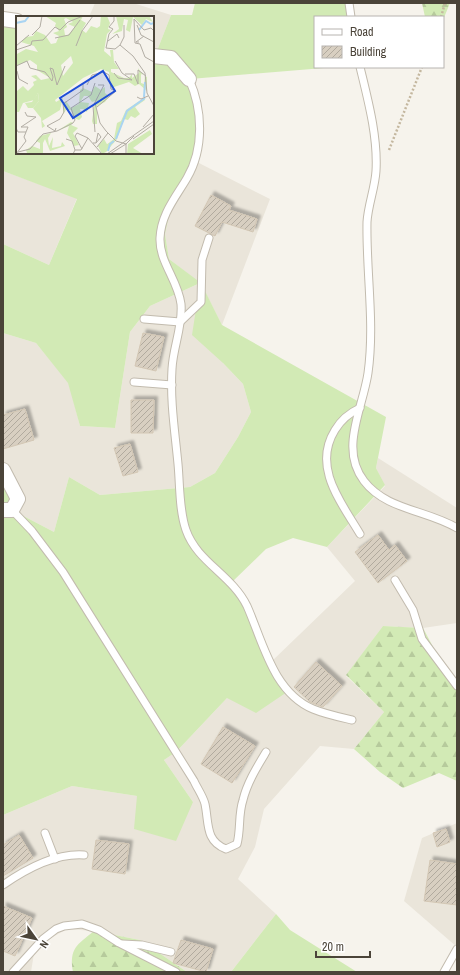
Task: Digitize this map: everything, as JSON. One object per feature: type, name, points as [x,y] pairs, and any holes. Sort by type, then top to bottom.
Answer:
[{"type":"street","points":[[3,19],[16,21]]},
{"type":"street","points":[[154,56],[171,58],[189,79]]},
{"type":"street","points":[[3,470],[18,499],[8,510]]},
{"type":"lane","points":[[349,3],[351,16]]},
{"type":"lane","points":[[360,68],[368,100],[375,142],[376,172],[367,221],[370,348],[368,374],[353,435],[354,460],[364,481],[382,499],[438,519],[457,528]]},
{"type":"lane","points":[[189,79],[194,89],[200,128],[200,143],[196,160],[188,178],[172,202],[164,220],[160,238],[162,254],[176,285],[181,304],[180,322],[172,367],[172,400],[182,509],[186,530],[197,550],[238,590],[275,670],[287,689],[298,700],[311,708],[352,720]]},
{"type":"lane","points":[[144,319],[180,322],[201,302],[202,260],[209,238]]},
{"type":"lane","points":[[134,382],[172,385]]},
{"type":"lane","points":[[360,408],[351,412],[340,423],[328,440],[326,453],[326,471],[331,483],[360,534]]},
{"type":"lane","points":[[8,510],[63,572],[194,780],[204,802],[210,836],[216,845],[226,849],[237,844],[241,830],[239,816],[243,800],[266,752]]},
{"type":"lane","points":[[394,580],[413,610],[422,639],[457,686]]},
{"type":"lane","points":[[45,833],[55,859]]},
{"type":"lane","points":[[3,885],[24,872],[55,859],[72,854],[84,854]]},
{"type":"lane","points":[[13,972],[43,939],[56,929],[64,926],[82,924],[99,930],[119,943],[176,972]]},
{"type":"lane","points":[[119,943],[142,945],[171,952]]},
{"type":"lane","points":[[444,972],[457,949]]},
{"type":"path","points":[[441,16],[445,3]]},
{"type":"path","points":[[376,172],[386,157],[422,68]]},
{"type":"shaded area","points":[[95,3],[133,3],[171,15],[155,56],[154,16],[89,16]]},
{"type":"shaded area","points":[[193,160],[270,199],[222,325],[201,284],[223,363],[243,384],[251,412],[238,437],[215,473],[190,487],[100,495],[69,477],[54,532],[12,510],[3,470],[3,333],[36,343],[69,383],[80,426],[115,428],[130,332],[150,306],[200,283],[169,259],[165,234],[173,197]]},
{"type":"shaded area","points":[[3,171],[77,198],[49,265],[3,244]]},
{"type":"shaded area","points":[[378,458],[457,508],[457,623],[423,628],[383,626],[346,676],[384,712],[354,749],[320,746],[264,809],[255,847],[238,879],[276,914],[231,972],[187,972],[140,940],[94,931],[67,929],[35,947],[31,972],[3,972],[3,815],[72,786],[137,796],[193,802],[164,760],[176,752],[227,698],[271,662],[355,581],[327,547],[385,486],[376,468]]},
{"type":"shaded area","points":[[457,823],[457,947],[404,901],[422,838]]},
{"type":"green space","points":[[195,3],[349,3],[351,16],[314,16],[314,68],[324,68],[190,79],[198,120],[193,160],[173,197],[165,234],[169,259],[201,283],[222,325],[386,417],[376,468],[385,485],[327,547],[293,538],[266,549],[231,583],[238,593],[271,662],[290,690],[256,713],[227,698],[176,752],[164,760],[193,802],[176,841],[134,829],[137,796],[72,786],[3,815],[3,470],[7,476],[12,510],[54,532],[69,477],[100,495],[190,487],[215,473],[238,437],[251,412],[243,384],[223,363],[192,335],[200,283],[150,306],[130,332],[115,428],[80,426],[68,383],[36,343],[3,333],[3,244],[49,265],[77,199],[3,171],[3,19],[16,21],[16,154],[154,154],[154,56],[171,15],[192,15]]},
{"type":"green space","points":[[422,3],[450,3],[444,18],[444,16],[425,16]]},
{"type":"green space","points":[[383,626],[423,628],[457,692],[457,781],[439,773],[403,788],[380,772],[354,749],[384,712],[346,675]]},
{"type":"green space","points":[[276,914],[290,930],[357,972],[231,972]]},
{"type":"green space","points":[[94,931],[140,940],[187,972],[73,972],[73,952],[83,940]]},
{"type":"building","points":[[211,195],[231,206],[229,210],[257,219],[253,232],[222,222],[215,236],[195,226]]},
{"type":"building","points":[[143,333],[164,337],[156,371],[135,366]]},
{"type":"building","points":[[131,400],[154,400],[153,433],[131,433]]},
{"type":"building","points":[[25,409],[34,440],[3,449],[3,415]]},
{"type":"building","points":[[130,444],[138,472],[123,476],[114,448]]},
{"type":"building","points":[[378,535],[389,550],[395,545],[407,561],[378,583],[355,552]]},
{"type":"building","points":[[316,662],[342,686],[323,707],[310,702],[294,687]]},
{"type":"building","points":[[223,727],[255,746],[232,783],[201,764]]},
{"type":"building","points":[[446,829],[450,842],[437,847],[433,833]]},
{"type":"building","points":[[19,835],[33,858],[3,876],[3,845]]},
{"type":"building","points":[[96,840],[129,844],[125,874],[92,869]]},
{"type":"building","points":[[430,860],[457,864],[457,905],[424,901]]},
{"type":"building","points":[[3,906],[32,918],[15,956],[3,951]]},
{"type":"building","points":[[181,940],[213,949],[206,972],[173,963]]}]
